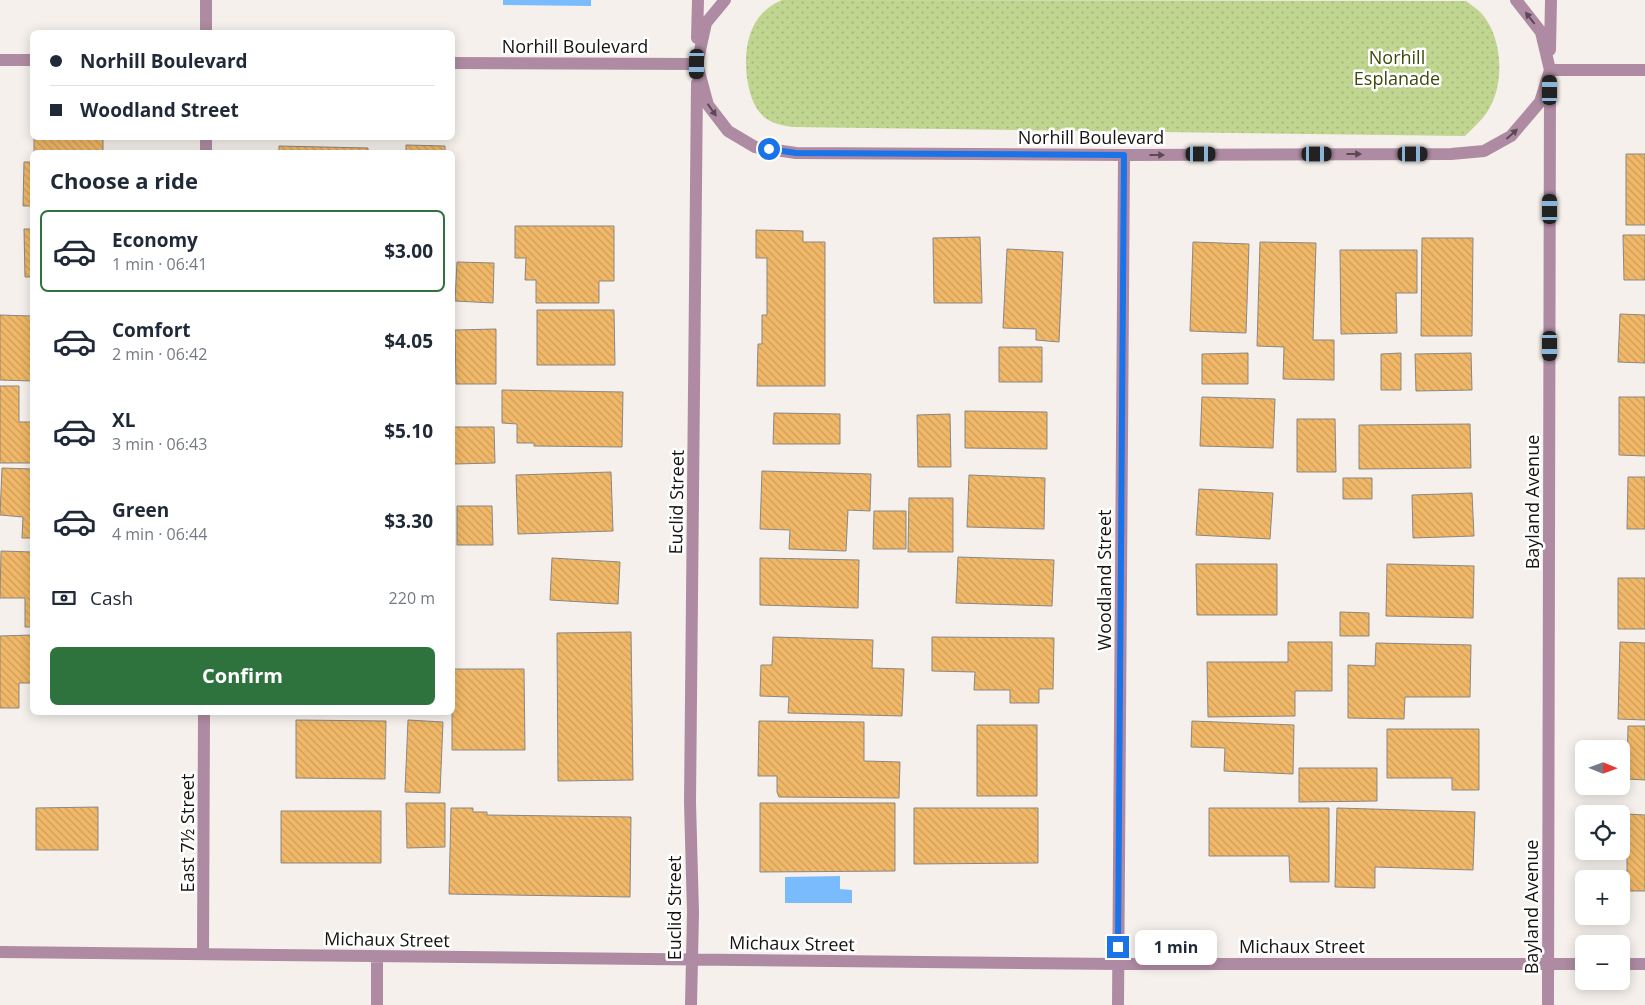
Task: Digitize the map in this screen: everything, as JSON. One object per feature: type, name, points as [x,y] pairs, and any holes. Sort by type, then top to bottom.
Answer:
[{"type":"street","points":[[206,0],[206,30]]},
{"type":"street","name":"Euclid Street","points":[[691,1005],[693,913],[690,792],[698,0]]},
{"type":"street","name":"Norhill Boulevard","points":[[724,0],[706,23],[697,64],[708,105],[728,131],[755,147],[796,153],[1452,154],[1484,150],[1511,136],[1540,102],[1550,70]]},
{"type":"street","points":[[1516,0],[1541,32],[1550,70],[1645,70]]},
{"type":"street","name":"Bayland Avenue","points":[[1548,1005],[1551,0]]},
{"type":"street","points":[[0,60],[30,60]]},
{"type":"street","name":"Norhill Boulevard","points":[[455,63],[697,64]]},
{"type":"street","name":"Woodland Street","points":[[1118,1005],[1124,155]]},
{"type":"street","name":"East 7½ Street","points":[[203,954],[204,715]]},
{"type":"street","name":"Michaux Street","points":[[0,952],[1118,964],[1575,964]]},
{"type":"street","points":[[377,957],[377,1005]]},
{"type":"street","points":[[1630,964],[1645,964]]},
{"type":"green space","name":"Norhill Esplanade","points":[[782,0],[1466,1],[1478,10],[1492,30],[1498,54],[1499,80],[1487,113],[1465,136],[792,127],[780,125],[766,119],[760,112],[750,93],[746,66],[748,43],[756,22],[762,13]]},
{"type":"water","points":[[503,0],[591,0],[591,6],[503,5]]},
{"type":"water","points":[[840,876],[840,889],[852,890],[852,903],[785,903],[785,877]]},
{"type":"building","points":[[34,140],[103,140],[103,150],[34,150]]},
{"type":"building","points":[[406,145],[445,146],[445,150],[406,150]]},
{"type":"building","points":[[279,146],[368,148],[368,150],[279,150]]},
{"type":"building","points":[[1626,154],[1645,154],[1645,225],[1626,225]]},
{"type":"building","points":[[24,162],[30,162],[30,206],[23,206]]},
{"type":"building","points":[[515,226],[614,226],[614,281],[599,281],[599,303],[536,303],[536,280],[525,280],[526,258],[515,258]]},
{"type":"building","points":[[24,229],[30,229],[30,277],[25,277]]},
{"type":"building","points":[[756,230],[803,231],[803,242],[825,242],[825,386],[757,386],[758,344],[762,344],[762,315],[767,315],[767,258],[756,258]]},
{"type":"building","points":[[1623,235],[1645,235],[1645,280],[1624,280]]},
{"type":"building","points":[[980,237],[982,303],[934,303],[933,238]]},
{"type":"building","points":[[1422,238],[1473,238],[1472,336],[1421,336]]},
{"type":"building","points":[[1193,242],[1249,244],[1246,333],[1190,331]]},
{"type":"building","points":[[1260,242],[1316,243],[1313,340],[1334,340],[1334,380],[1283,379],[1284,347],[1257,346]]},
{"type":"building","points":[[1007,249],[1063,252],[1059,342],[1036,340],[1036,329],[1003,328]]},
{"type":"building","points":[[1340,250],[1417,250],[1417,293],[1396,293],[1397,333],[1341,334]]},
{"type":"building","points":[[457,262],[494,263],[493,303],[455,301]]},
{"type":"building","points":[[537,310],[614,310],[615,365],[537,365]]},
{"type":"building","points":[[1620,314],[1645,315],[1645,363],[1618,362]]},
{"type":"building","points":[[0,315],[30,316],[30,381],[0,380]]},
{"type":"building","points":[[496,329],[496,384],[456,384],[455,330]]},
{"type":"building","points":[[999,347],[1042,347],[1042,382],[999,382]]},
{"type":"building","points":[[1248,353],[1248,384],[1202,384],[1202,354]]},
{"type":"building","points":[[1401,353],[1401,390],[1381,390],[1381,354]]},
{"type":"building","points":[[1471,353],[1472,390],[1416,391],[1415,354]]},
{"type":"building","points":[[0,386],[19,386],[19,422],[30,422],[30,463],[0,463]]},
{"type":"building","points":[[502,390],[623,392],[622,447],[534,446],[534,443],[517,443],[517,424],[502,423]]},
{"type":"building","points":[[1202,397],[1275,399],[1273,448],[1200,446]]},
{"type":"building","points":[[1619,397],[1645,397],[1645,456],[1619,455]]},
{"type":"building","points":[[965,411],[1047,412],[1047,449],[965,448]]},
{"type":"building","points":[[774,413],[840,414],[840,444],[773,444]]},
{"type":"building","points":[[950,414],[951,467],[918,467],[917,415]]},
{"type":"building","points":[[1297,419],[1335,419],[1336,472],[1297,472]]},
{"type":"building","points":[[1470,424],[1471,468],[1359,469],[1359,425]]},
{"type":"building","points":[[455,427],[494,427],[495,463],[455,464]]},
{"type":"building","points":[[2,468],[30,469],[30,538],[22,538],[23,517],[0,515]]},
{"type":"building","points":[[762,471],[871,474],[870,511],[848,510],[846,551],[789,549],[790,530],[760,529]]},
{"type":"building","points":[[611,472],[613,531],[518,534],[516,475]]},
{"type":"building","points":[[969,475],[1045,478],[1044,529],[967,527]]},
{"type":"building","points":[[1628,477],[1645,477],[1645,529],[1627,529]]},
{"type":"building","points":[[1343,478],[1372,478],[1372,499],[1343,499]]},
{"type":"building","points":[[1199,489],[1273,493],[1270,539],[1196,535]]},
{"type":"building","points":[[1472,493],[1474,536],[1413,538],[1412,495]]},
{"type":"building","points":[[909,498],[953,498],[953,552],[908,552]]},
{"type":"building","points":[[457,506],[492,506],[493,545],[457,545]]},
{"type":"building","points":[[874,511],[906,511],[906,549],[873,549]]},
{"type":"building","points":[[1,551],[30,552],[30,627],[25,627],[25,598],[0,598]]},
{"type":"building","points":[[958,557],[1054,560],[1052,606],[956,603]]},
{"type":"building","points":[[552,558],[620,562],[618,604],[550,600]]},
{"type":"building","points":[[760,558],[859,560],[858,608],[760,605]]},
{"type":"building","points":[[1196,564],[1277,564],[1277,615],[1197,615]]},
{"type":"building","points":[[1387,564],[1474,566],[1473,618],[1386,616]]},
{"type":"building","points":[[1618,578],[1645,578],[1645,629],[1618,629]]},
{"type":"building","points":[[1340,612],[1369,613],[1369,636],[1340,636]]},
{"type":"building","points":[[631,632],[633,780],[558,781],[557,633]]},
{"type":"building","points":[[30,635],[30,683],[19,683],[19,708],[0,708],[0,636]]},
{"type":"building","points":[[773,637],[873,640],[872,668],[904,669],[902,716],[788,713],[789,697],[760,696],[761,665],[772,665]]},
{"type":"building","points":[[932,637],[1054,638],[1053,689],[1039,689],[1039,703],[1010,703],[1010,690],[974,690],[975,672],[932,671]]},
{"type":"building","points":[[1288,642],[1332,642],[1332,691],[1295,691],[1295,716],[1208,717],[1207,662],[1288,662]]},
{"type":"building","points":[[1620,642],[1645,643],[1645,720],[1618,719]]},
{"type":"building","points":[[1376,643],[1471,645],[1470,697],[1405,697],[1404,719],[1348,718],[1348,665],[1375,666]]},
{"type":"building","points":[[455,669],[524,669],[525,750],[452,750],[452,715],[455,715]]},
{"type":"building","points":[[296,720],[386,721],[385,779],[296,778]]},
{"type":"building","points":[[408,720],[443,722],[440,793],[405,792]]},
{"type":"building","points":[[759,721],[864,722],[864,761],[900,762],[899,798],[779,797],[777,792],[777,776],[758,776]]},
{"type":"building","points":[[1192,721],[1294,725],[1293,774],[1224,771],[1225,748],[1191,747]]},
{"type":"building","points":[[977,725],[1037,725],[1037,796],[977,796]]},
{"type":"building","points":[[1628,726],[1645,726],[1645,780],[1630,779],[1630,740],[1628,740]]},
{"type":"building","points":[[1387,729],[1479,729],[1479,790],[1452,790],[1452,778],[1387,778]]},
{"type":"building","points":[[1299,768],[1377,768],[1377,801],[1299,802]]},
{"type":"building","points":[[406,803],[445,803],[445,847],[407,848]]},
{"type":"building","points":[[760,803],[895,803],[895,871],[760,872]]},
{"type":"building","points":[[98,807],[98,850],[36,850],[36,808]]},
{"type":"building","points":[[451,808],[473,808],[473,812],[487,812],[487,815],[631,817],[630,897],[449,894]]},
{"type":"building","points":[[914,808],[1038,808],[1038,863],[914,864]]},
{"type":"building","points":[[1209,808],[1329,808],[1329,882],[1290,882],[1289,856],[1209,856]]},
{"type":"building","points":[[1337,808],[1475,812],[1473,870],[1375,867],[1375,888],[1335,887]]},
{"type":"building","points":[[281,811],[381,811],[381,863],[281,863]]},
{"type":"building","points":[[1630,814],[1645,815],[1645,891],[1630,891],[1630,870],[1627,870],[1627,860],[1630,860]]},
{"type":"route","points":[[769,149],[796,153],[1124,155],[1118,947]]}]
